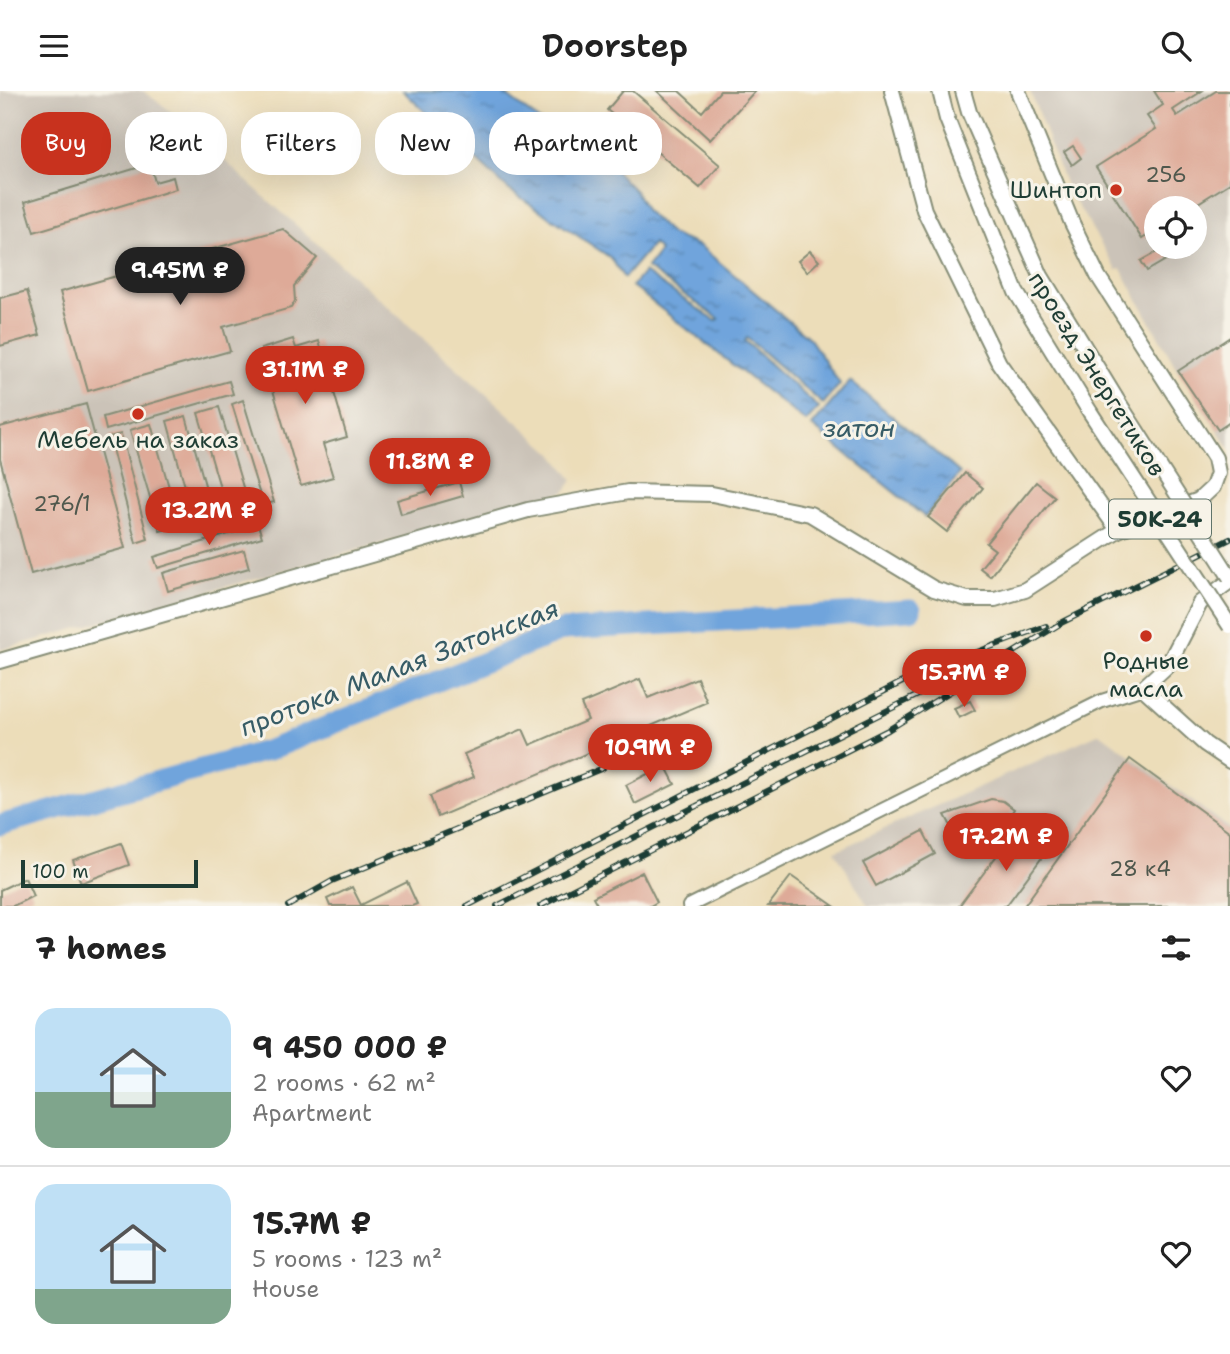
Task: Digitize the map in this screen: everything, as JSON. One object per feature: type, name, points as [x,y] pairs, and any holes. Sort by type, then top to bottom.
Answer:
[{"type":"main road","points":[[892,91],[924,210],[999,363],[1118,530]]},
{"type":"main road","name":"проезд Энергетиков","points":[[940,91],[947,119],[1016,292],[1090,412],[1230,626]]},
{"type":"main road","name":"проезд Энергетиков","points":[[963,91],[968,112],[1041,276],[1230,579]]},
{"type":"main road","points":[[0,661],[528,510],[628,492],[712,493],[810,514],[934,589],[967,599],[995,599],[1025,590],[1118,530],[1199,501],[1213,487],[1218,473],[1215,458],[1098,275],[1072,223],[1018,91]]},
{"type":"main road","points":[[1230,579],[1200,603],[1168,665],[1143,688],[1205,744],[1230,761]]},
{"type":"street","points":[[689,906],[1102,701],[1143,688]]},
{"type":"shaded area","points":[[0,91],[143,91],[172,112],[125,112],[125,175],[227,175],[227,163],[553,454],[573,480],[565,492],[0,650]]},
{"type":"shaded area","points":[[1030,91],[1230,91],[1230,449],[1178,371],[1121,269],[1117,270],[1066,186]]},
{"type":"shaded area","points":[[1100,733],[1230,829],[1230,906],[868,906],[835,851]]},
{"type":"water","points":[[403,91],[501,91],[528,112],[489,112],[489,171],[475,158],[475,112],[426,112]]},
{"type":"water","points":[[493,175],[620,175],[636,192],[645,210],[672,235],[700,246],[810,339],[840,384],[823,404],[747,338],[745,341],[819,408],[806,422],[632,286],[644,272],[716,321],[719,319],[647,268],[660,251],[653,244],[624,278],[611,258],[508,189]]},
{"type":"water","name":"затон","points":[[850,381],[960,473],[925,517],[812,426]]},
{"type":"building","points":[[623,91],[633,91],[658,112],[609,112],[607,110]]},
{"type":"building","points":[[657,91],[679,91],[702,112],[720,91],[755,91],[710,140]]},
{"type":"building","points":[[1154,91],[1202,91],[1173,110],[1177,116],[1216,91],[1230,91],[1230,183],[1207,197],[1144,196],[1142,239],[1096,167],[1156,129],[1147,116],[1163,105]]},
{"type":"building","points":[[662,116],[720,165],[700,188],[662,156]]},
{"type":"building","points":[[1073,146],[1081,158],[1072,165],[1064,152]]},
{"type":"building","points":[[125,172],[125,175],[153,175],[155,182],[173,177],[176,189],[34,232],[25,202]]},
{"type":"building","points":[[283,229],[317,258],[294,286],[295,301],[291,308],[223,327],[230,351],[88,391],[60,292]]},
{"type":"building","points":[[810,251],[819,261],[807,272],[798,261]]},
{"type":"building","points":[[1145,259],[1167,259],[1147,271],[1141,261]]},
{"type":"building","points":[[27,291],[40,335],[0,346],[0,298]]},
{"type":"building","points":[[1230,337],[1230,422],[1218,430],[1178,371]]},
{"type":"building","points":[[293,339],[296,348],[319,341],[347,437],[323,444],[333,477],[301,486],[261,349]]},
{"type":"building","points":[[229,381],[233,394],[106,430],[103,417]]},
{"type":"building","points":[[243,400],[274,502],[263,505],[232,404]]},
{"type":"building","points":[[86,404],[125,548],[31,574],[0,459],[0,427]]},
{"type":"building","points":[[219,407],[251,514],[230,521],[198,413]]},
{"type":"building","points":[[186,416],[214,518],[195,523],[167,421]]},
{"type":"building","points":[[151,424],[180,526],[160,531],[130,430]]},
{"type":"building","points":[[121,434],[148,539],[136,543],[109,437]]},
{"type":"building","points":[[965,473],[983,488],[947,532],[928,517]]},
{"type":"building","points":[[459,482],[463,496],[401,514],[397,500]]},
{"type":"building","points":[[1036,482],[1055,497],[990,576],[980,568],[995,550],[986,543]]},
{"type":"building","points":[[258,525],[262,537],[158,568],[154,557]]},
{"type":"building","points":[[244,550],[249,568],[168,591],[163,573]]},
{"type":"building","points":[[697,678],[707,702],[438,817],[430,796],[474,777],[464,754],[523,729],[530,745],[588,720],[581,704],[640,679],[648,698]]},
{"type":"building","points":[[970,701],[975,710],[959,718],[954,708]]},
{"type":"building","points":[[1130,759],[1230,832],[1230,906],[1024,906]]},
{"type":"building","points":[[665,765],[675,784],[635,804],[626,785]]},
{"type":"building","points":[[991,799],[1003,801],[1014,809],[995,839],[984,832],[959,841],[945,815]]},
{"type":"building","points":[[1016,830],[1046,852],[1006,906],[959,906]]},
{"type":"building","points":[[923,831],[935,854],[876,886],[863,863]]},
{"type":"building","points":[[121,843],[129,865],[81,883],[73,860]]},
{"type":"building","points":[[642,872],[657,902],[650,906],[598,906],[593,897]]},
{"type":"building","points":[[791,876],[834,906],[768,906]]},
{"type":"building","points":[[25,878],[33,896],[13,906],[0,906],[0,890]]},
{"type":"building","points":[[407,882],[417,904],[412,906],[330,906],[327,899],[352,887],[361,905]]},
{"type":"waterway","name":"протока Малая Затонская","points":[[0,825],[269,750],[563,630],[911,610]]},
{"type":"railway","points":[[540,906],[888,730],[1063,622],[1230,539]]},
{"type":"railway","points":[[467,906],[914,676],[1046,626]]},
{"type":"railway","points":[[497,906],[988,660]]},
{"type":"railway","points":[[288,906],[332,881],[603,768]]},
{"type":"place","name":"Шинтоп","points":[[1116,190]]},
{"type":"place","name":"Мебель на заказ","points":[[138,414]]},
{"type":"place","name":"Родные масла","points":[[1146,636]]}]
